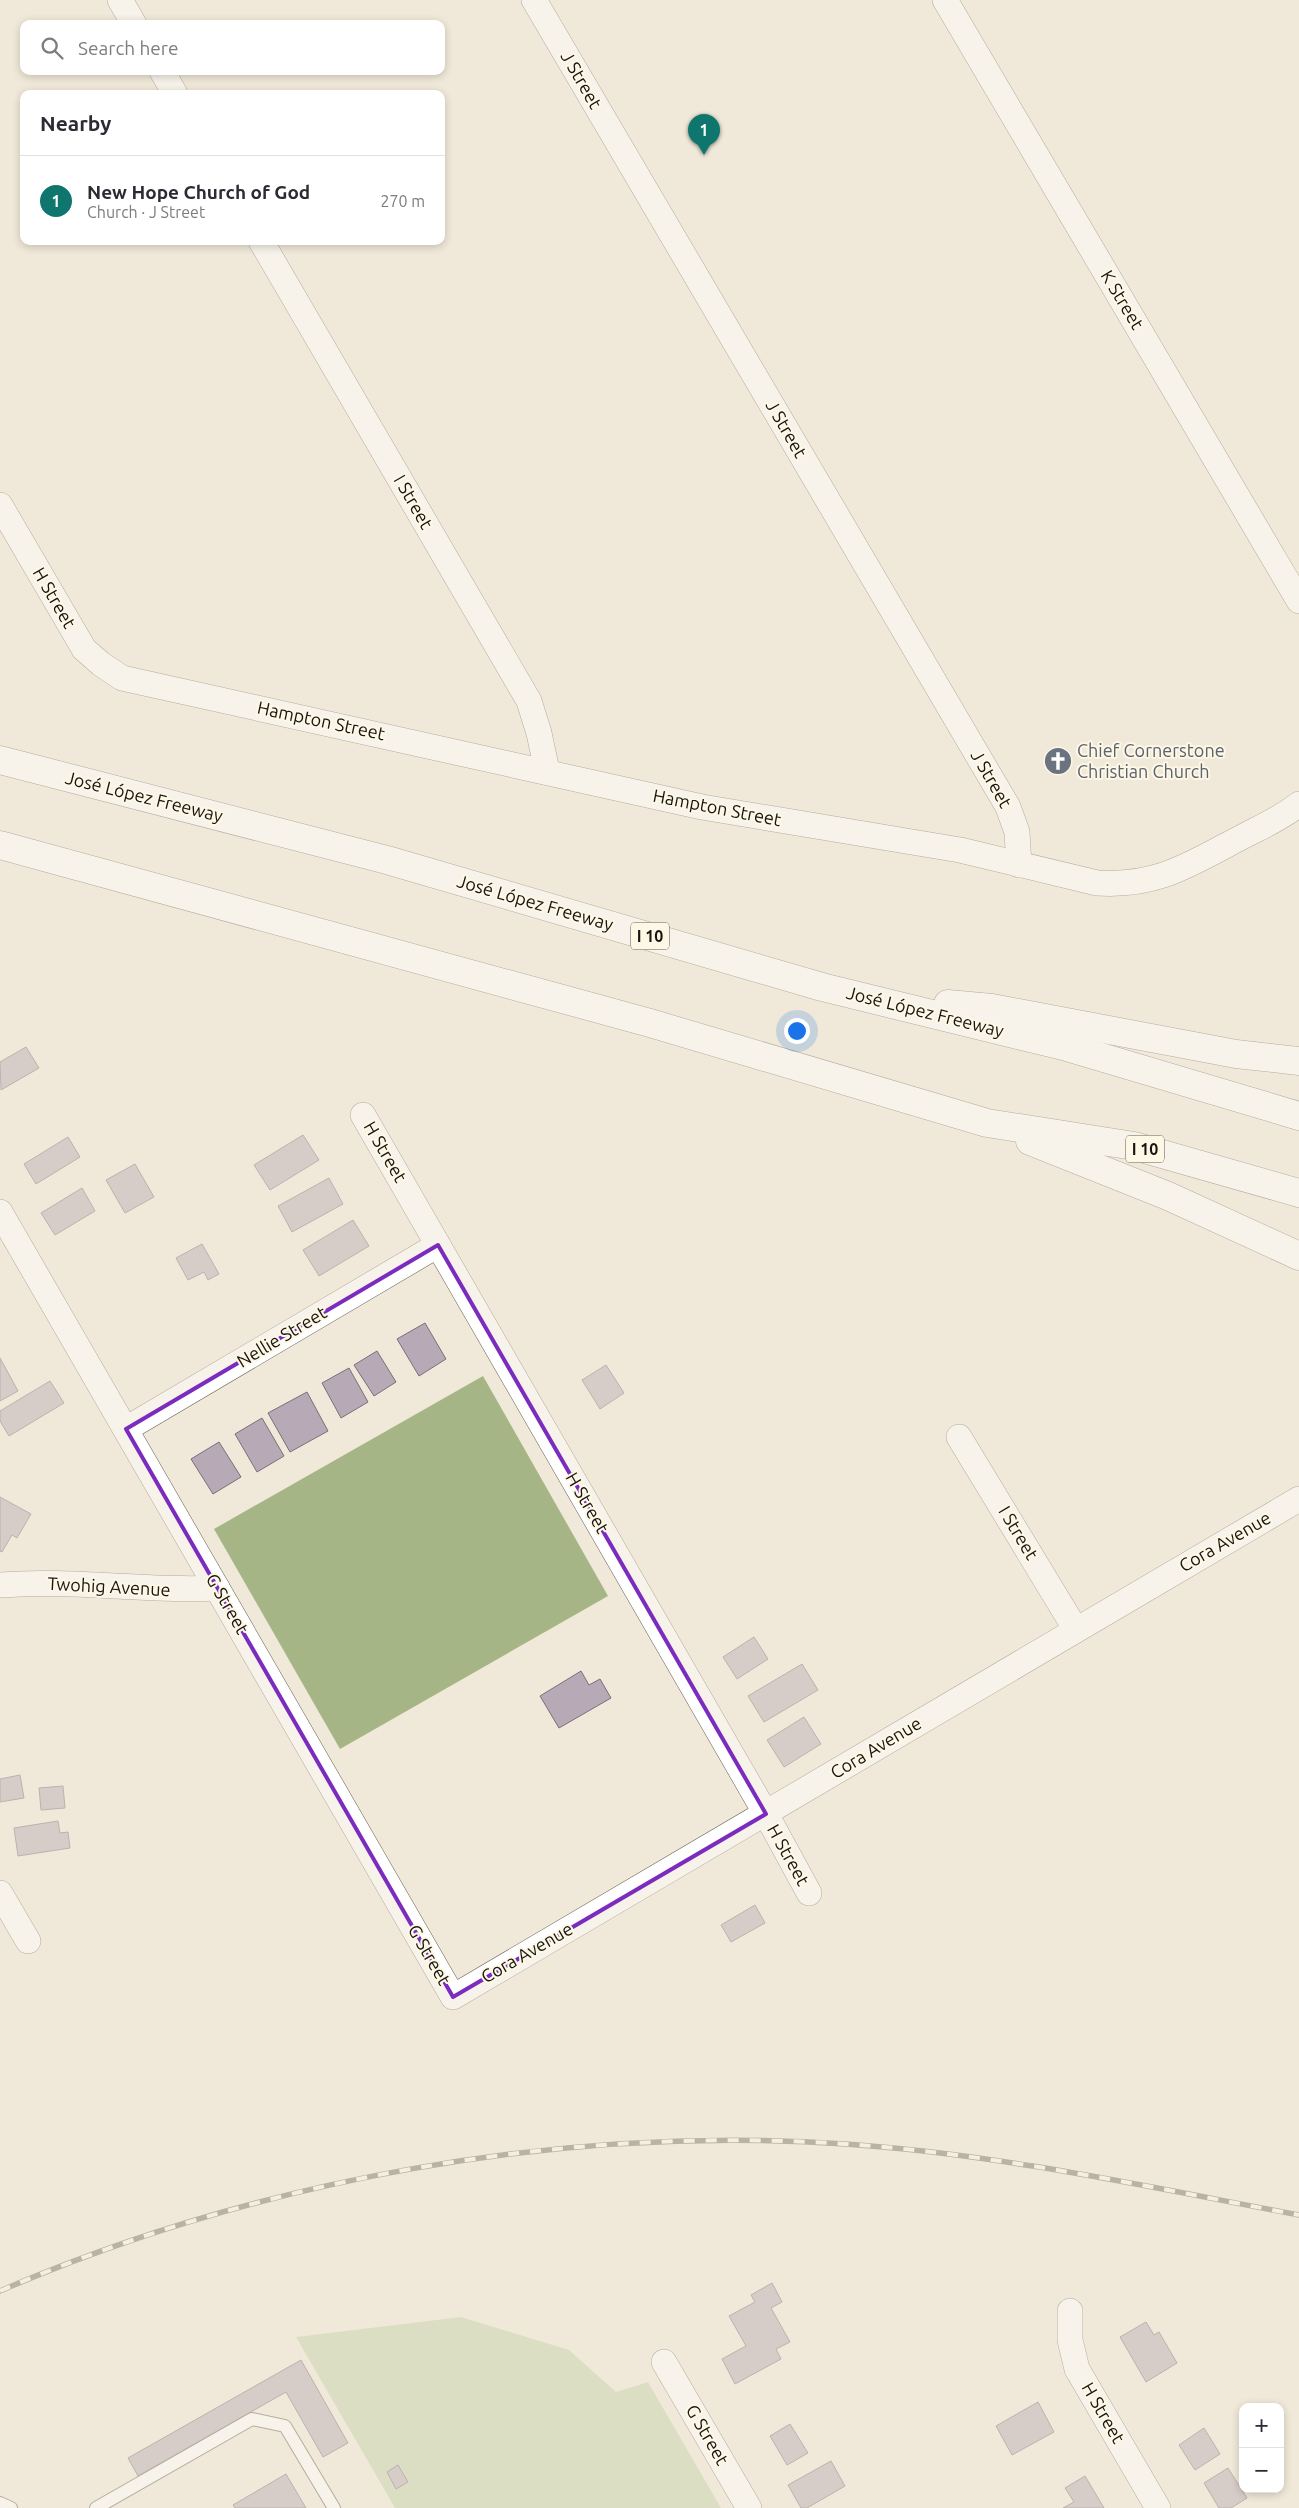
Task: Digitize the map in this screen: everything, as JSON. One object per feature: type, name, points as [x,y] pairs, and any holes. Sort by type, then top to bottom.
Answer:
[{"type":"highway","name":"José López Freeway","points":[[0,760],[387,860],[849,993],[1067,1047],[1299,1116]]},
{"type":"highway","name":"I 10","points":[[0,845],[650,1022],[987,1123],[1134,1146],[1299,1193]]},
{"type":"highway","points":[[849,993],[992,1008],[1079,1026],[1236,1054],[1299,1061]]},
{"type":"highway","points":[[987,1123],[1168,1196],[1299,1256]]},
{"type":"street","points":[[120,0],[132,20]]},
{"type":"street","name":"J Street","points":[[534,0],[1008,808],[1018,832],[1019,865]]},
{"type":"street","name":"K Street","points":[[945,0],[1299,600]]},
{"type":"street","points":[[164,75],[173,90]]},
{"type":"street","name":"I Street","points":[[263,245],[529,701],[539,733],[547,771]]},
{"type":"street","name":"H Street","points":[[0,505],[84,649],[100,664],[122,678]]},
{"type":"street","name":"Hampton Street","points":[[122,678],[702,807],[960,850],[1097,883],[1120,885],[1149,881],[1177,872],[1299,804]]},
{"type":"street","name":"H Street","points":[[363,1115],[766,1814],[809,1893]]},
{"type":"street","name":"G Street","points":[[0,1212],[453,1996]]},
{"type":"street","name":"Nellie Street","points":[[126,1429],[438,1246]]},
{"type":"street","name":"I Street","points":[[959,1437],[1076,1630]]},
{"type":"street","name":"Cora Avenue","points":[[453,1996],[766,1814],[1299,1499]]},
{"type":"street","name":"Twohig Avenue","points":[[0,1585],[58,1584],[151,1590],[217,1588]]},
{"type":"street","points":[[0,1894],[28,1941]]},
{"type":"street","name":"H Street","points":[[1070,2311],[1070,2340],[1077,2369],[1158,2508]]},
{"type":"street","name":"G Street","points":[[664,2362],[749,2508]]},
{"type":"lane","points":[[96,2508],[252,2419],[285,2426],[334,2508]]},
{"type":"lane","points":[[0,2503],[11,2508]]},
{"type":"highlighted area","points":[[438,1245],[766,1814],[453,1997],[126,1429]]},
{"type":"green space","points":[[483,1376],[608,1596],[340,1749],[214,1529]]},
{"type":"green space","points":[[461,2317],[569,2350],[616,2392],[648,2382],[721,2508],[395,2508],[296,2337]]},
{"type":"building","points":[[26,1047],[39,1068],[1,1090],[0,1062]]},
{"type":"building","points":[[303,1135],[319,1160],[270,1190],[254,1165]]},
{"type":"building","points":[[68,1137],[80,1157],[36,1184],[24,1164]]},
{"type":"building","points":[[135,1164],[154,1197],[125,1213],[106,1180]]},
{"type":"building","points":[[329,1178],[343,1204],[292,1232],[278,1206]]},
{"type":"building","points":[[82,1188],[95,1211],[55,1235],[41,1213]]},
{"type":"building","points":[[353,1220],[369,1246],[319,1276],[303,1250]]},
{"type":"building","points":[[202,1244],[219,1274],[208,1280],[204,1272],[188,1280],[176,1258]]},
{"type":"building","points":[[425,1323],[446,1359],[419,1376],[397,1339]]},
{"type":"building","points":[[377,1351],[396,1382],[374,1396],[354,1365]]},
{"type":"building","points":[[0,1358],[18,1391],[0,1401]]},
{"type":"building","points":[[606,1365],[624,1393],[600,1409],[582,1380]]},
{"type":"building","points":[[349,1368],[368,1402],[341,1418],[322,1383]]},
{"type":"building","points":[[50,1381],[64,1403],[9,1436],[0,1421],[0,1411]]},
{"type":"building","points":[[307,1392],[328,1431],[290,1452],[268,1413]]},
{"type":"building","points":[[262,1418],[284,1456],[257,1472],[235,1434]]},
{"type":"building","points":[[219,1442],[241,1477],[213,1494],[191,1459]]},
{"type":"building","points":[[0,1497],[31,1514],[17,1538],[12,1535],[2,1552],[0,1551]]},
{"type":"building","points":[[754,1637],[768,1659],[737,1679],[723,1657]]},
{"type":"building","points":[[802,1664],[818,1690],[764,1722],[748,1696]]},
{"type":"building","points":[[581,1671],[589,1685],[600,1679],[611,1698],[559,1728],[540,1696]]},
{"type":"building","points":[[804,1717],[821,1744],[784,1767],[767,1740]]},
{"type":"building","points":[[20,1775],[24,1798],[0,1802],[0,1779]]},
{"type":"building","points":[[63,1786],[65,1808],[41,1810],[39,1788]]},
{"type":"building","points":[[58,1821],[60,1833],[68,1832],[70,1848],[18,1856],[14,1828]]},
{"type":"building","points":[[755,1905],[765,1923],[731,1942],[721,1925]]},
{"type":"building","points":[[772,2283],[782,2302],[771,2308],[790,2342],[776,2349],[781,2359],[735,2384],[722,2359],[746,2346],[729,2316],[755,2302],[751,2295]]},
{"type":"building","points":[[1146,2322],[1154,2335],[1159,2332],[1177,2363],[1146,2382],[1120,2337]]},
{"type":"building","points":[[301,2360],[348,2443],[323,2457],[286,2392],[138,2476],[128,2458]]},
{"type":"building","points":[[1038,2402],[1054,2432],[1012,2455],[996,2426]]},
{"type":"building","points":[[790,2424],[808,2453],[787,2465],[770,2436]]},
{"type":"building","points":[[1204,2428],[1220,2454],[1195,2470],[1179,2445]]},
{"type":"building","points":[[831,2461],[845,2486],[807,2508],[801,2508],[788,2485]]},
{"type":"building","points":[[398,2465],[408,2482],[396,2489],[387,2472]]},
{"type":"building","points":[[1228,2468],[1239,2485],[1239,2493],[1244,2493],[1247,2498],[1231,2508],[1219,2508],[1204,2483]]},
{"type":"building","points":[[286,2474],[306,2508],[235,2508],[233,2505]]},
{"type":"building","points":[[1085,2476],[1104,2508],[1063,2508],[1074,2502],[1065,2488]]},
{"type":"railway","points":[[0,2291],[99,2252],[202,2218],[307,2190],[414,2168],[522,2153],[631,2143],[739,2140],[845,2144],[959,2155],[1130,2183],[1299,2215]]},
{"type":"place","name":"New Hope Church of God","points":[[704,155]]},
{"type":"place","name":"Chief Cornerstone Christian Church","points":[[1058,761]]}]
